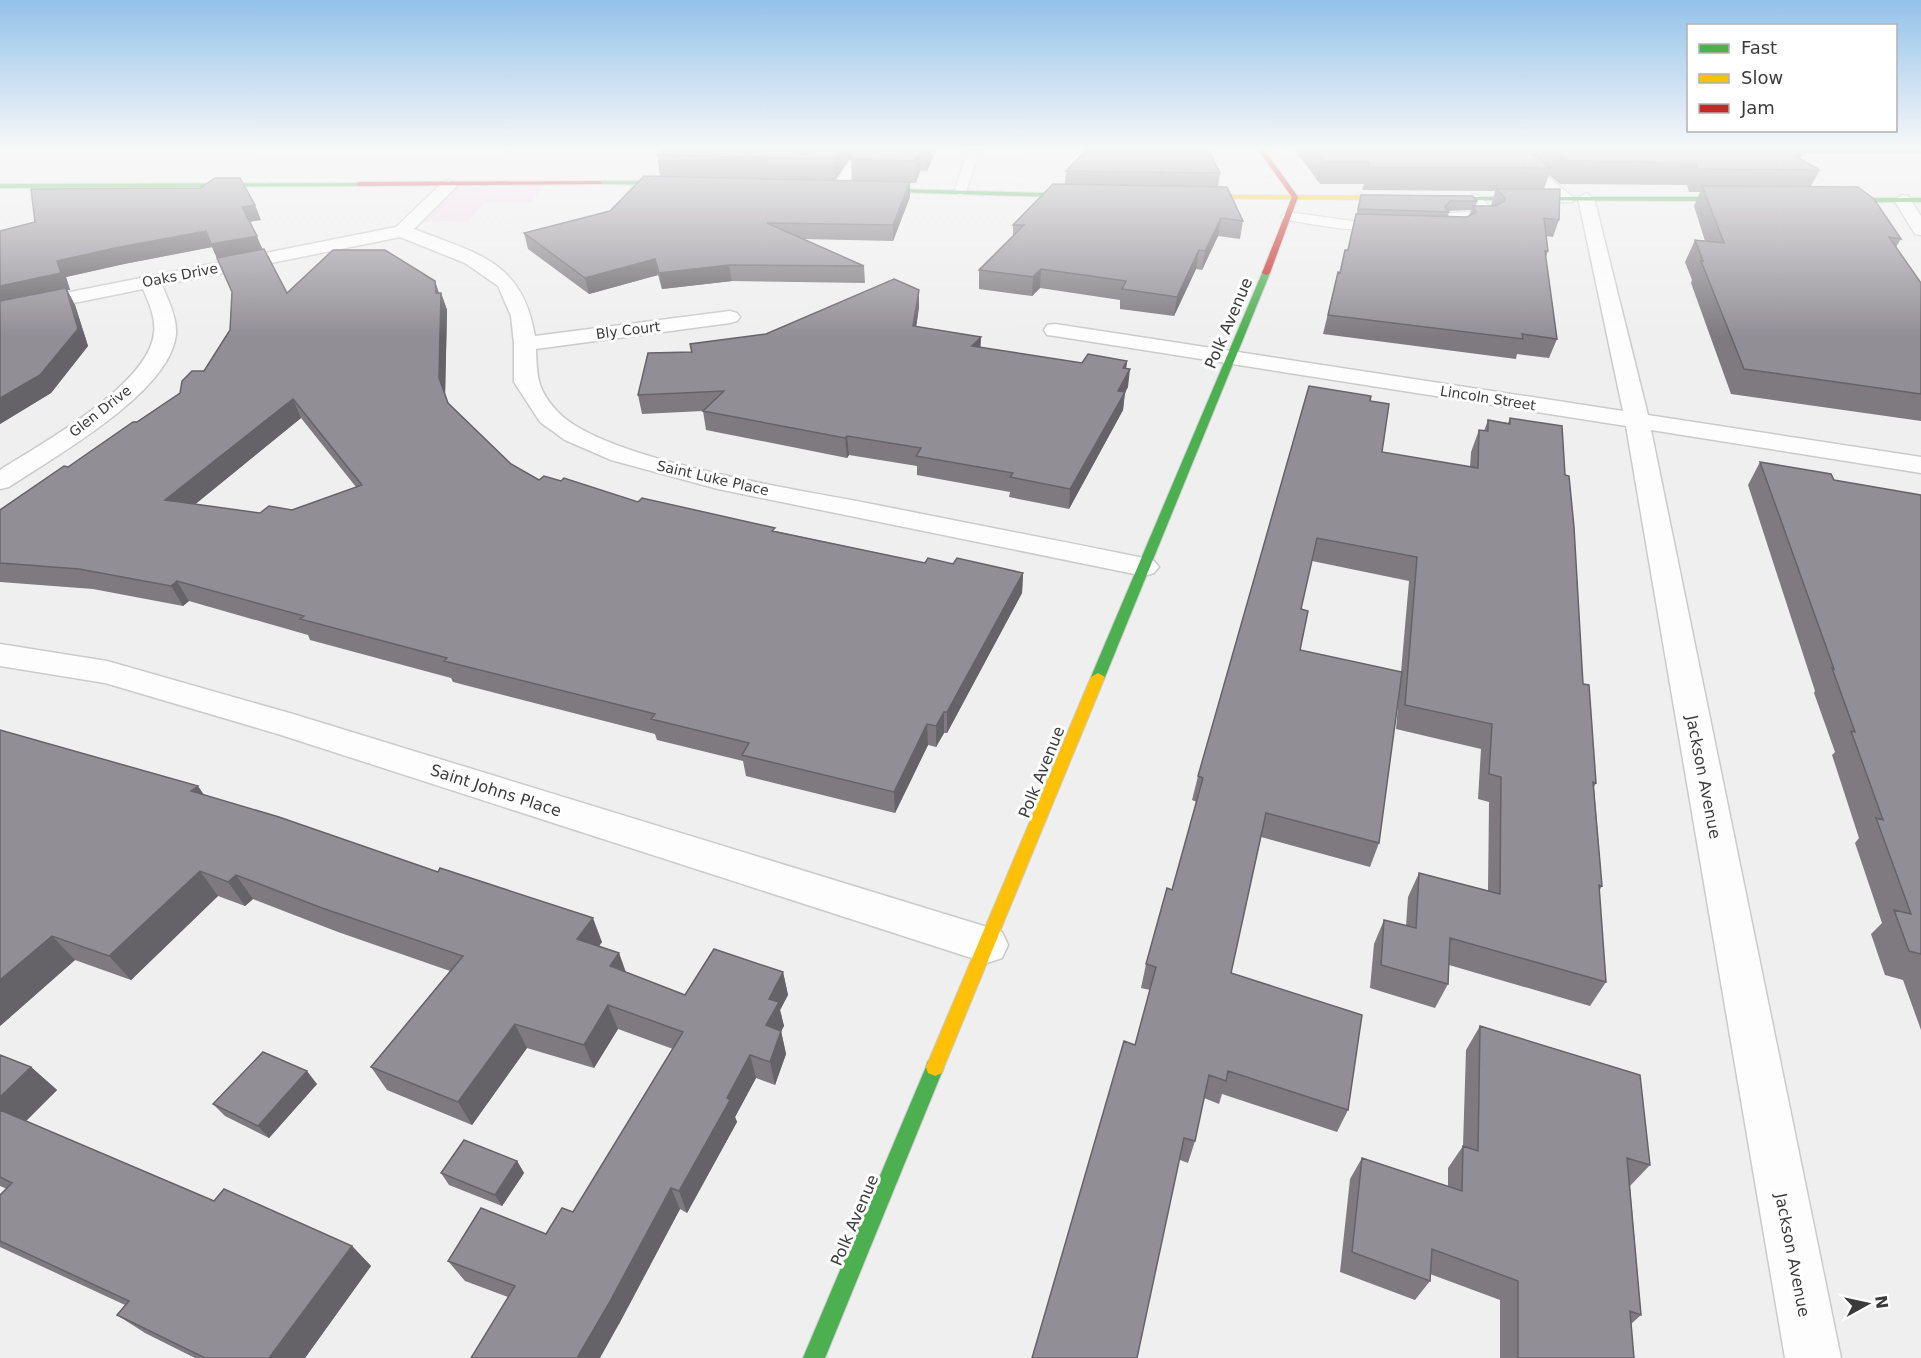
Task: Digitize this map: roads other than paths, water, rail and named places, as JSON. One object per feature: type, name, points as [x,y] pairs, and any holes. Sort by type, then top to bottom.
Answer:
[{"type":"main road","name":"Polk Avenue","points":[[814,1358],[1279,243],[1290,210]]},
{"type":"street","points":[[402,231],[423,210]]},
{"type":"street","name":"Jackson Avenue","points":[[1579,210],[1637,421],[1813,1358]]},
{"type":"street","points":[[1909,210],[1921,230]]},
{"type":"street","name":"Oaks Drive","points":[[0,312],[402,231]]},
{"type":"street","name":"Saint Luke Place","points":[[402,231],[453,250],[498,275],[512,293],[521,316],[525,344],[526,382],[549,417],[574,435],[620,455],[718,481],[1144,567]]},
{"type":"street","name":"Glen Drive","points":[[0,481],[94,419],[125,395],[152,365],[164,338],[165,325],[150,282]]},
{"type":"street","name":"Bly Court","points":[[525,344],[730,317]]},
{"type":"street","name":"Lincoln Street","points":[[1055,330],[1921,465]]},
{"type":"street","name":"Saint Johns Place","points":[[0,654],[107,672],[294,726],[987,945]]},
{"type":"lane","points":[[1427,228],[1462,228],[1445,215],[1491,216],[1485,210]]},
{"type":"lane","points":[[1358,213],[1368,227]]},
{"type":"lane","points":[[1358,213],[1392,213]]},
{"type":"lane","points":[[1288,216],[1368,227],[1403,228]]}]
